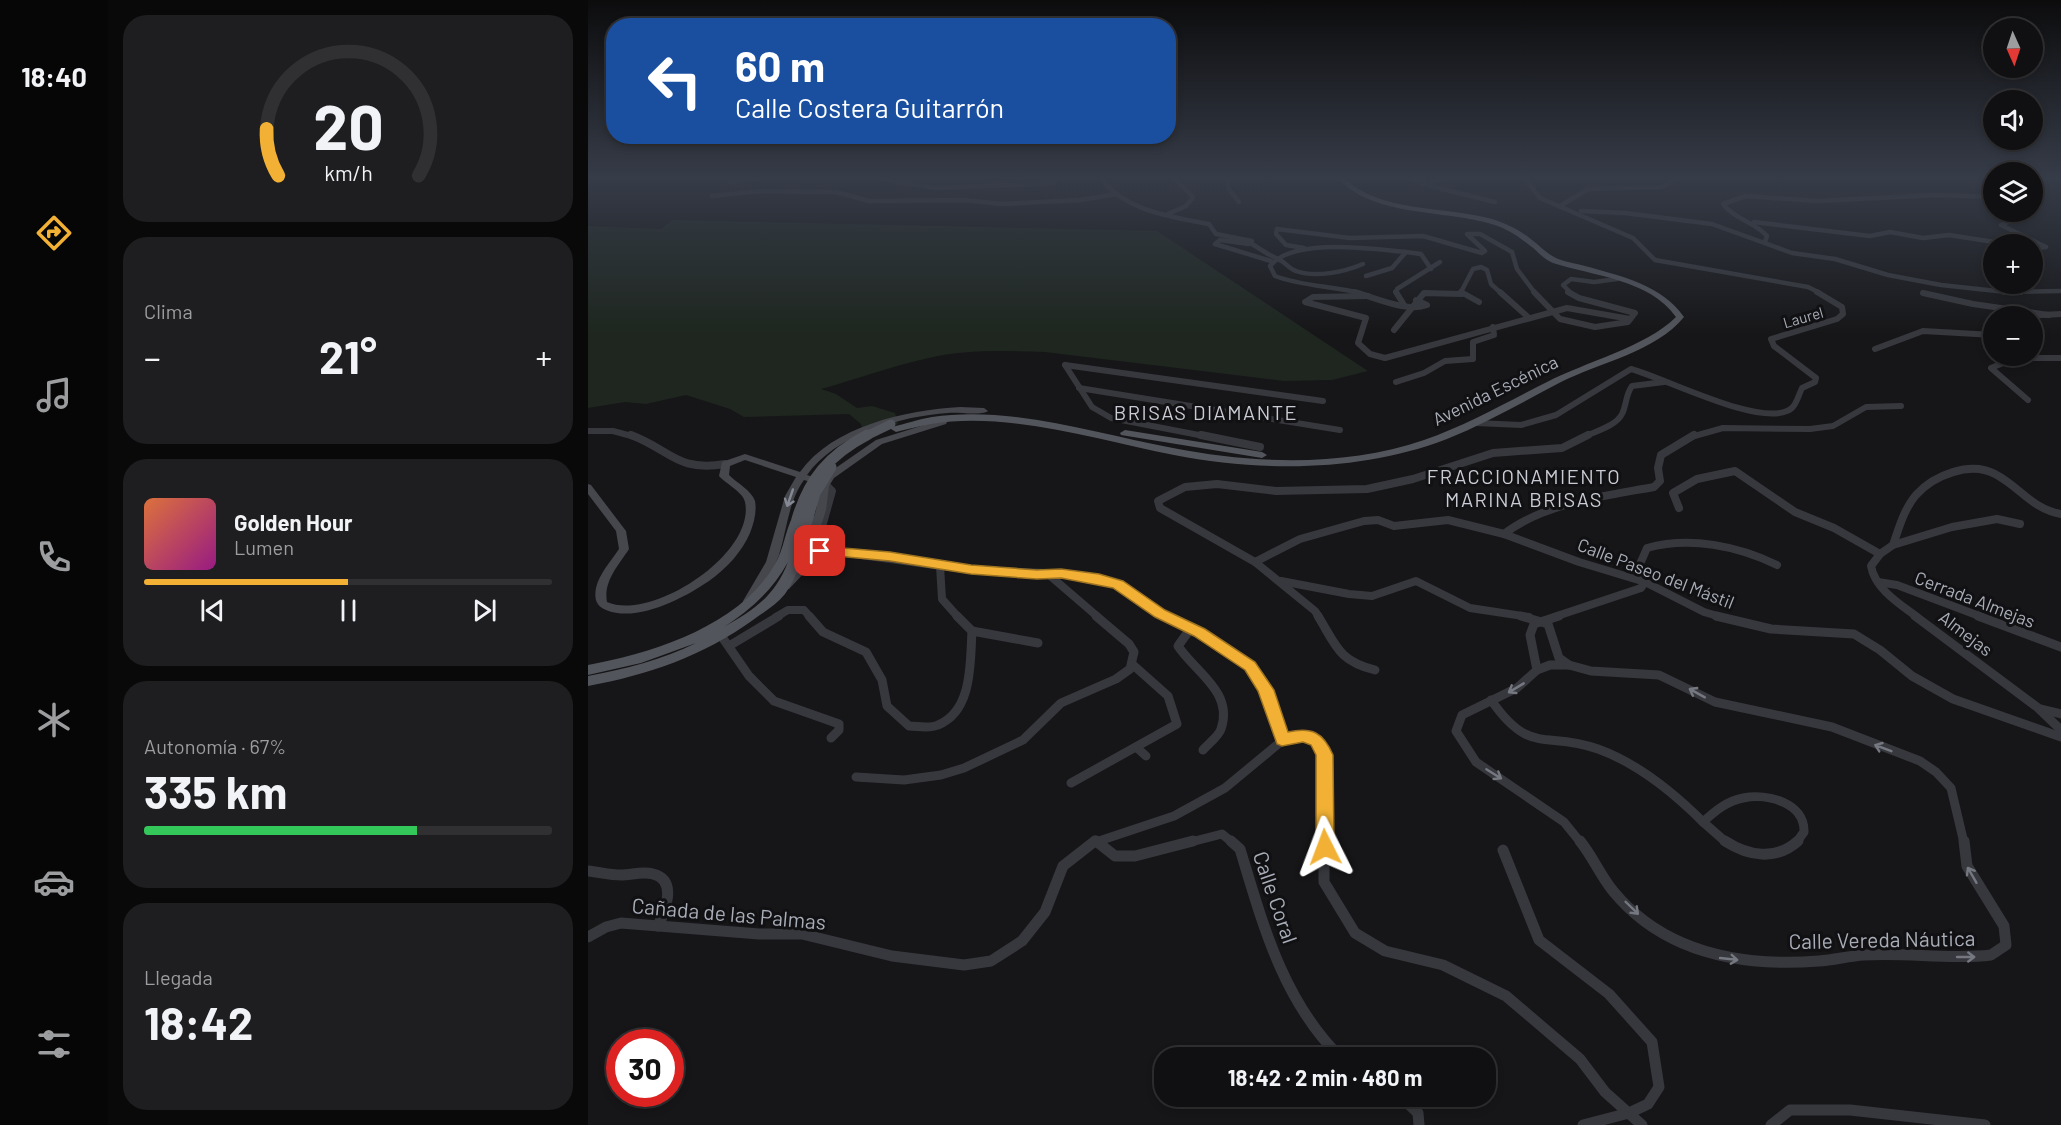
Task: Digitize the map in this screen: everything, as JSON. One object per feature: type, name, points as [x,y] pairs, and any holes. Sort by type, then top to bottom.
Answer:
[{"type":"main road","points":[[1513,230],[1549,258],[1570,269],[1655,299],[1678,320]]},
{"type":"main road","points":[[1549,258],[1659,295],[1679,314],[1678,320]]},
{"type":"main road","name":"Avenida Escénica","points":[[982,414],[1213,458],[1271,463],[1328,462],[1409,448],[1476,423],[1581,369],[1656,336],[1678,320]]},
{"type":"main road","points":[[588,670],[655,654],[704,634],[734,615],[778,570],[825,474],[841,458],[894,427],[930,414],[982,414],[1274,456],[1350,458]]},
{"type":"main road","points":[[1132,443],[1177,442],[1213,458]]},
{"type":"main road","points":[[588,681],[662,663],[725,642],[751,616],[776,597],[783,588],[800,547],[802,518]]},
{"type":"street","points":[[1214,230],[1216,234],[1248,240],[1293,270],[1309,273],[1338,271],[1363,264]]},
{"type":"street","points":[[1278,230],[1276,234],[1286,245],[1304,248],[1421,254],[1431,269]]},
{"type":"street","points":[[1297,230],[1350,238],[1423,236],[1484,253],[1467,234],[1475,233],[1512,252],[1517,269],[1528,286],[1560,319]]},
{"type":"street","name":"Laurel","points":[[1476,423],[1526,426],[1553,418],[1627,369],[1671,382],[1742,409],[1764,413],[1784,413],[1795,404],[1802,388],[1815,382],[1816,378],[1774,346],[1771,339],[1837,319],[1843,314],[1842,308],[1832,299],[1808,287],[1655,260],[1633,238],[1617,230]]},
{"type":"street","points":[[1731,230],[1792,253],[1835,259],[1888,275],[1941,285],[1989,291],[2061,291]]},
{"type":"street","points":[[1761,230],[1767,236],[1765,242]]},
{"type":"street","points":[[1824,230],[1870,236],[1890,232],[1923,238],[1949,235],[1983,240]]},
{"type":"street","points":[[1252,244],[1220,240],[1215,242],[1271,261]]},
{"type":"street","points":[[1284,253],[1286,245]]},
{"type":"street","points":[[1271,261],[1284,253],[1304,248]]},
{"type":"street","points":[[1366,276],[1392,268],[1406,252]]},
{"type":"street","points":[[1271,261],[1272,272],[1278,278],[1333,286],[1407,306],[1420,308],[1427,305],[1416,300]]},
{"type":"street","points":[[1407,306],[1396,294],[1397,289],[1440,262]]},
{"type":"street","points":[[1462,294],[1462,289],[1473,269],[1485,268],[1491,284],[1529,318]]},
{"type":"street","points":[[1537,316],[1595,327],[1617,326],[1630,319],[1634,312],[1580,298],[1563,286],[1571,279],[1606,281],[1617,279]]},
{"type":"street","points":[[2050,291],[2061,296]]},
{"type":"street","points":[[1394,330],[1407,306],[1428,292],[1453,296],[1462,294],[1479,302]]},
{"type":"street","points":[[1923,293],[1973,304],[2049,315]]},
{"type":"street","points":[[1368,296],[1313,297],[1305,302],[1366,318],[1358,343],[1362,350],[1378,357],[1420,350],[1493,327],[1567,308]]},
{"type":"street","points":[[1545,303],[1630,319]]},
{"type":"street","points":[[2043,315],[2061,314]]},
{"type":"street","points":[[1396,382],[1424,372],[1445,361],[1473,359],[1473,342],[1494,335],[1493,327]]},
{"type":"street","points":[[1875,349],[1929,330],[1983,334]]},
{"type":"street","points":[[2028,400],[1991,368],[2005,360],[2017,358],[2061,358]]},
{"type":"street","points":[[1260,447],[1105,415],[1092,407],[1065,365],[1323,401]]},
{"type":"street","points":[[1375,670],[1358,666],[1343,657],[1315,612],[1281,581],[1255,562],[1160,508],[1158,501],[1185,486],[1217,484],[1276,491],[1367,489],[1413,479],[1493,453],[1562,448],[1613,423],[1622,414],[1627,390],[1632,386],[1671,382]]},
{"type":"street","points":[[1079,388],[1340,430]]},
{"type":"street","points":[[1504,534],[1510,527],[1524,520],[1595,500],[1654,487],[1660,481],[1658,468],[1661,455],[1693,433],[1726,427],[1824,427],[1841,423],[1861,408],[1901,406]]},
{"type":"street","points":[[748,602],[771,563],[793,490],[808,467],[838,445],[898,417],[935,409],[982,414]]},
{"type":"street","points":[[802,570],[810,548],[825,484],[837,469],[879,442],[936,423],[982,414]]},
{"type":"street","points":[[588,431],[606,429],[629,435],[651,445],[675,461],[690,466],[725,464],[745,457],[825,484],[832,491],[818,541],[819,545],[837,552]]},
{"type":"street","points":[[1177,442],[1184,433]]},
{"type":"street","points":[[588,487],[621,531],[624,549],[600,586],[602,604],[618,610],[637,609],[676,598],[705,582],[740,542],[749,520],[750,500],[724,476],[725,464]]},
{"type":"street","points":[[1893,545],[1907,509],[1916,495],[1924,487],[1960,469],[1994,473],[2028,502],[2061,514]]},
{"type":"street","points":[[1679,508],[1673,493],[1697,479],[1735,471],[1796,512],[1834,528],[1880,554]]},
{"type":"street","points":[[1878,582],[1871,566],[1880,554],[1893,545],[1976,521],[1997,519],[2020,524]]},
{"type":"street","name":"Calle Paseo del Mástil","points":[[1255,562],[1300,539],[1364,521],[1378,520],[1394,526],[1448,520],[1504,534],[1579,562],[1645,582],[1704,612],[1730,620],[1771,629],[1854,634],[1880,650],[1912,676],[1953,699],[1973,708],[2061,737]]},
{"type":"street","points":[[1537,670],[1530,635],[1534,624],[1635,590],[1645,582],[1640,564],[1642,556],[1647,548],[1660,542],[1759,554],[1777,565]]},
{"type":"street","points":[[810,548],[890,557],[940,566],[1099,578],[1118,585],[1160,613],[1233,652],[1250,666],[1266,690],[1282,740],[1303,736],[1317,741],[1324,755],[1324,882],[1355,933],[1385,951],[1443,965],[1506,996],[1580,1059],[1605,1092],[1642,1125]]},
{"type":"street","points":[[783,588],[802,570],[837,552]]},
{"type":"street","points":[[940,566],[939,598],[945,608],[960,617],[972,631],[1038,643]]},
{"type":"street","points":[[856,777],[904,780],[941,775],[964,768],[1023,740],[1061,703],[1116,679],[1130,669],[1134,652],[1129,644],[1048,574]]},
{"type":"street","points":[[1281,581],[1309,583],[1356,596],[1374,596],[1416,581],[1451,603],[1481,611],[1527,616],[1548,624],[1559,658],[1569,665]]},
{"type":"street","name":"Cerrada Almejas","points":[[1878,582],[1897,585],[2061,647]]},
{"type":"street","name":"Almejas","points":[[1878,582],[1896,601],[2037,708],[2061,730]]},
{"type":"street","points":[[831,738],[839,730],[839,724],[774,701],[746,675],[725,642],[788,610],[804,610],[823,632],[867,652],[882,681],[887,706],[909,726],[937,726],[951,714],[966,693],[972,631]]},
{"type":"street","points":[[1191,628],[1179,640],[1178,646],[1181,653],[1213,682],[1222,702],[1221,730],[1203,750]]},
{"type":"street","points":[[1071,783],[1177,724],[1176,711],[1166,691],[1132,664]]},
{"type":"street","name":"Calle Vereda Náutica","points":[[1550,665],[1569,665],[1591,671],[1659,675],[1715,702],[1832,727],[1920,761],[1936,772],[1951,788],[1962,826],[1967,867],[2004,926],[2006,945],[1991,955],[1973,957],[1865,956],[1817,961],[1756,961],[1717,957],[1674,941],[1645,921],[1613,891],[1584,846],[1564,822],[1476,762],[1456,731],[1462,715],[1517,688],[1537,670],[1550,665]]},
{"type":"street","points":[[1491,700],[1507,722],[1534,740],[1589,745],[1609,754],[1675,795],[1701,823],[1740,851],[1773,855],[1798,842],[1804,820],[1794,807],[1754,795],[1737,797],[1711,812],[1701,823]]},
{"type":"street","points":[[2037,708],[2061,714]]},
{"type":"street","name":"Cañada de las Palmas","points":[[588,937],[606,927],[621,923],[759,934],[802,934],[892,956],[964,965],[992,961],[1032,930],[1045,912],[1063,866],[1095,841],[1174,816],[1225,788],[1282,740]]},
{"type":"street","points":[[1137,747],[1146,756]]},
{"type":"street","name":"Calle Coral","points":[[1095,841],[1115,856],[1134,856],[1222,834],[1240,849],[1289,991],[1313,1030],[1330,1047]]},
{"type":"street","points":[[1503,850],[1539,940],[1609,994],[1652,1042],[1659,1087],[1648,1104],[1629,1113],[1583,1125]]},
{"type":"street","points":[[588,871],[619,875],[652,874],[664,878],[668,885],[667,897],[664,914],[658,926]]},
{"type":"street","points":[[1412,1107],[1418,1113],[1419,1125]]},
{"type":"street","points":[[1771,1125],[1790,1110],[1850,1110],[1984,1125]]},
{"type":"shaded area","points":[[588,230],[1157,231],[1368,371],[1332,380],[1284,381],[1045,352],[957,353],[915,361],[821,389],[836,394],[857,408],[872,406],[895,413],[898,424],[864,434],[861,424],[849,414],[744,417],[730,409],[686,395],[646,404],[625,402],[588,408]]},
{"type":"district","name":"BRISAS DIAMANTE","points":[[1206,412]]},
{"type":"district","name":"FRACCIONAMIENTO MARINA BRISAS","points":[[1524,488]]},
{"type":"route","points":[[820,551],[890,557],[971,570],[1061,573],[1099,578],[1118,585],[1160,613],[1200,632],[1233,652],[1250,666],[1266,690],[1279,722],[1282,740],[1303,736],[1317,741],[1321,747],[1324,755],[1325,847]]}]
